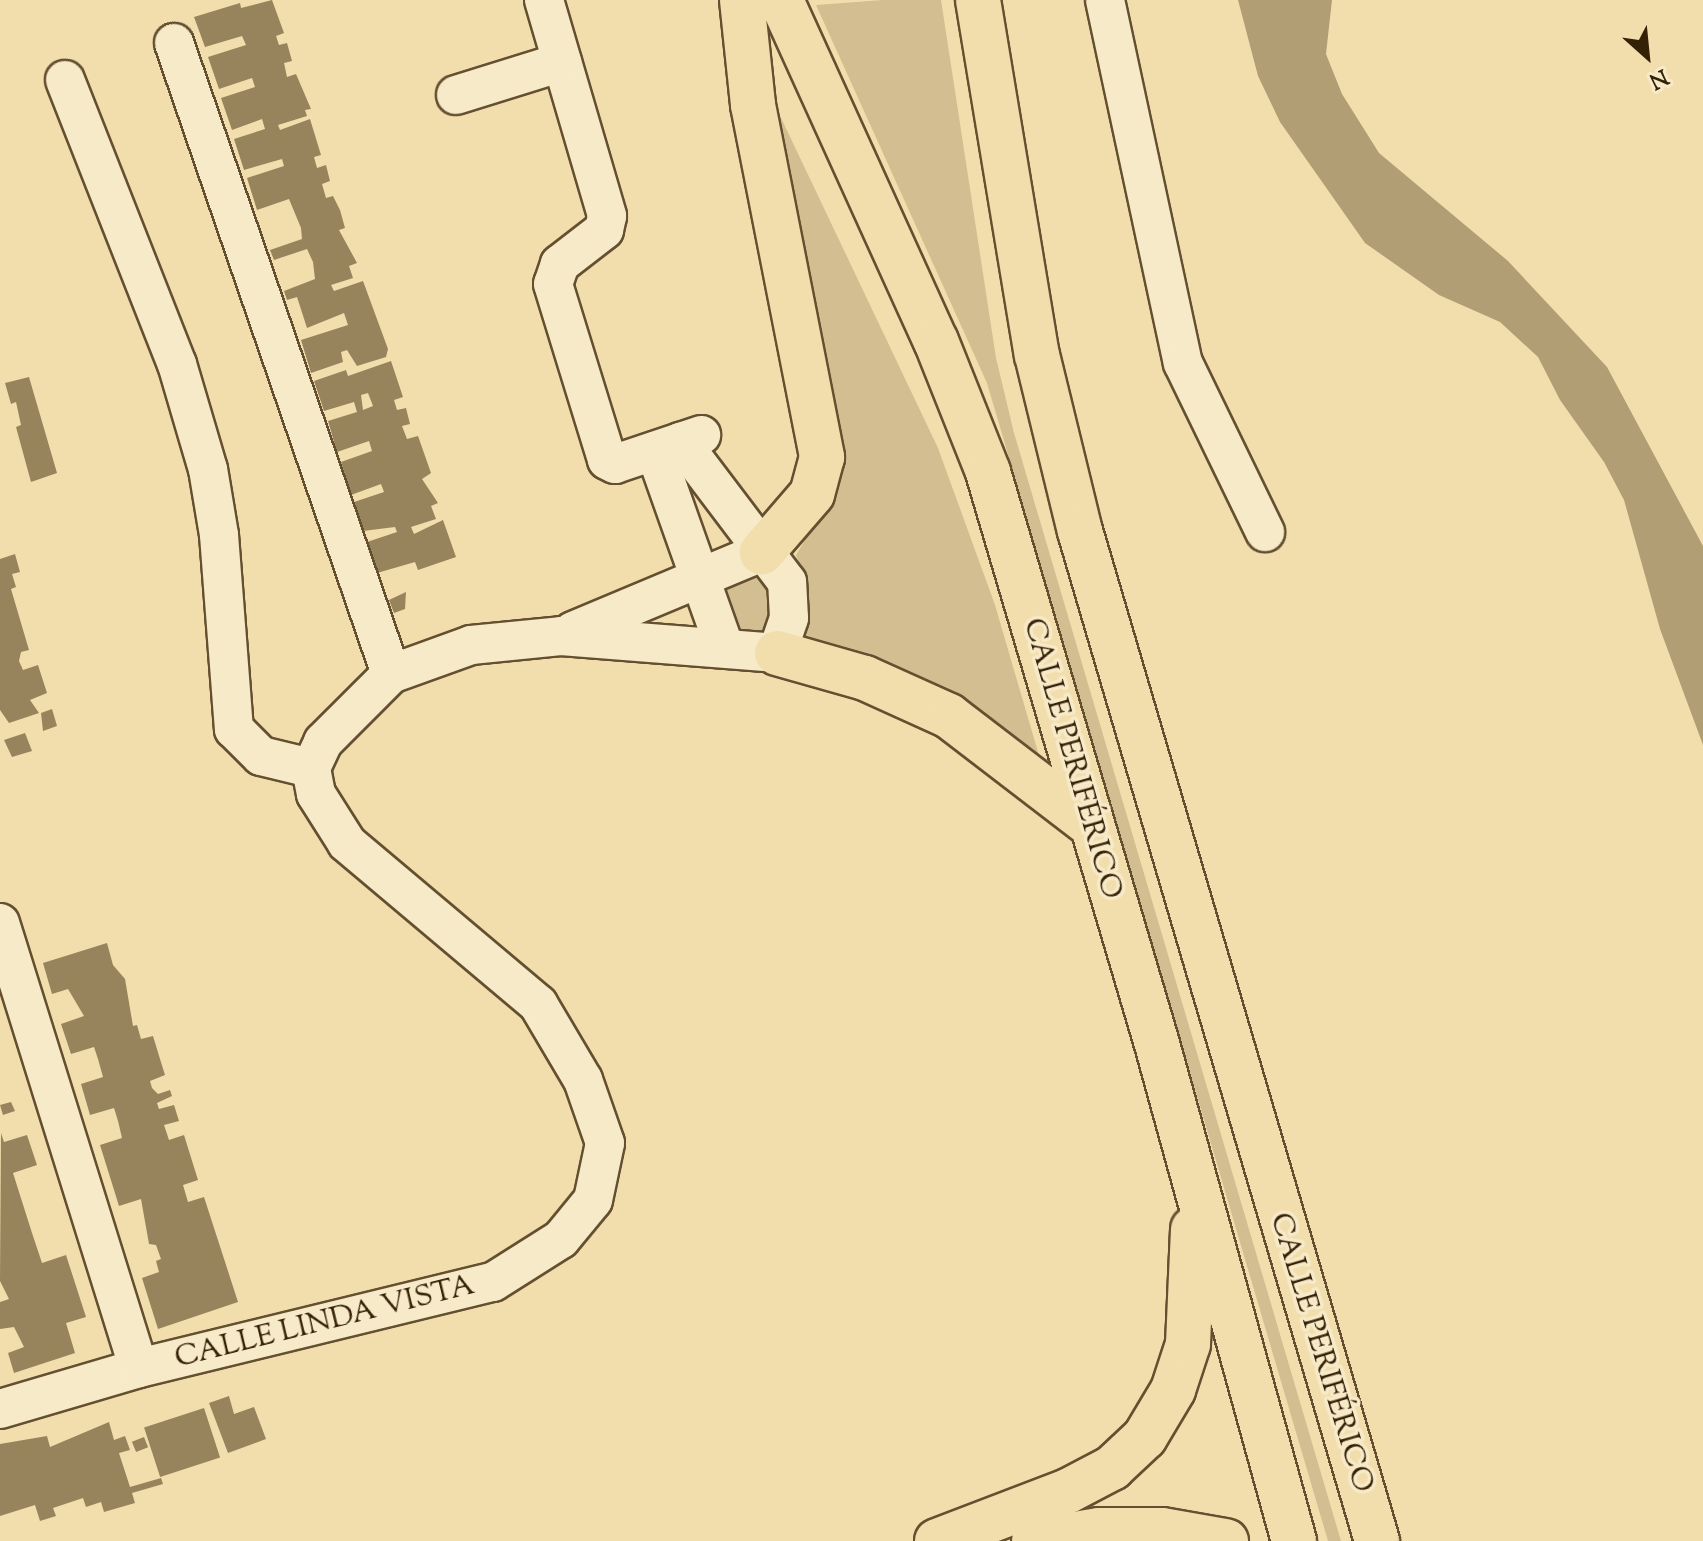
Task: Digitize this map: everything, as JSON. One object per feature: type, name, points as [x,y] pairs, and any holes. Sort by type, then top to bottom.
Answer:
[{"type":"highway","points":[[742,0],[753,105],[822,457],[812,494],[762,552]]},
{"type":"highway","name":"CALLE PERIFÉRICO","points":[[781,0],[936,341],[988,472],[1087,822],[1157,1044],[1195,1191],[1294,1541]]},
{"type":"highway","name":"CALLE PERIFÉRICO","points":[[978,0],[1037,355],[1080,531],[1377,1541]]},
{"type":"highway","points":[[777,653],[865,678],[949,716],[1018,764],[1087,822]]},
{"type":"highway","points":[[937,1541],[1068,1491],[1112,1468],[1145,1437],[1173,1390],[1188,1344],[1195,1191]]},
{"type":"highway","points":[[1034,1541],[1115,1530],[1162,1530],[1226,1541]]},
{"type":"street","points":[[544,0],[608,224],[560,264],[553,284],[607,460],[615,464],[679,443]]},
{"type":"street","points":[[1105,0],[1183,363],[1265,532]]},
{"type":"street","points":[[174,43],[391,674]]},
{"type":"street","points":[[456,95],[562,62]]},
{"type":"street","points":[[65,80],[177,364],[208,469],[219,535],[234,729],[261,756],[311,768],[323,742],[391,674],[471,645],[561,636],[724,646],[777,653],[791,601],[787,582],[679,443]]},
{"type":"street","points":[[679,443],[702,581],[724,646]]},
{"type":"street","points":[[561,636],[702,581],[762,552]]},
{"type":"street","name":"CALLE LINDA VISTA","points":[[0,1409],[139,1368],[493,1282],[561,1239],[593,1200],[605,1143],[583,1080],[538,1004],[347,843],[316,794],[311,768]]},
{"type":"street","points":[[0,923],[139,1368]]},
{"type":"shaded area","points":[[941,0],[996,358],[1014,433],[1341,1541],[1328,1541],[987,383],[816,5]]},
{"type":"shaded area","points":[[1238,0],[1332,0],[1326,54],[1342,94],[1379,153],[1508,261],[1607,367],[1703,546],[1703,745],[1660,629],[1624,500],[1604,462],[1560,400],[1538,357],[1500,322],[1439,295],[1365,243],[1280,122],[1258,76]]},
{"type":"shaded area","points":[[763,80],[938,448],[995,605],[1040,759],[792,638],[801,570],[796,555],[834,492]]},
{"type":"shaded area","points":[[767,572],[775,580],[768,626],[754,637],[740,636],[718,593]]},
{"type":"building","points":[[272,0],[284,33],[276,36],[279,45],[287,43],[292,61],[284,63],[287,77],[296,74],[311,109],[305,110],[307,116],[278,125],[280,130],[310,119],[321,155],[314,157],[317,168],[326,165],[330,181],[322,184],[326,198],[333,196],[340,210],[345,228],[339,230],[357,263],[349,266],[353,278],[331,285],[334,291],[363,281],[388,349],[386,357],[357,366],[347,350],[341,352],[343,362],[311,373],[301,340],[348,325],[344,313],[307,328],[297,297],[287,300],[284,291],[315,279],[313,262],[307,249],[274,260],[270,250],[302,239],[301,228],[289,199],[257,210],[247,178],[284,166],[282,159],[244,170],[234,139],[265,129],[262,119],[232,130],[221,98],[255,87],[252,78],[219,89],[208,57],[246,45],[242,36],[205,47],[194,17],[240,3],[241,8]]},
{"type":"building","points":[[391,361],[403,397],[394,400],[397,410],[406,408],[410,424],[402,426],[407,439],[418,436],[431,473],[422,479],[438,503],[431,506],[436,519],[411,527],[414,534],[443,520],[456,557],[418,570],[415,562],[377,573],[367,542],[397,532],[395,527],[363,531],[354,502],[384,492],[381,484],[351,495],[341,462],[372,451],[369,441],[337,452],[328,421],[357,412],[354,402],[324,411],[314,381],[346,370],[348,376]],"holes":[[[368,393],[373,406],[363,410],[361,395]]]},
{"type":"building","points":[[29,377],[57,473],[31,482],[16,427],[21,425],[16,402],[11,404],[5,383]]},
{"type":"building","points":[[15,554],[20,572],[12,574],[16,587],[11,589],[29,650],[21,652],[19,661],[23,670],[38,665],[47,693],[30,700],[39,713],[9,723],[0,710],[0,559]]},
{"type":"building","points":[[406,592],[405,609],[394,613],[389,600]]},
{"type":"building","points":[[52,709],[57,726],[43,731],[41,713]]},
{"type":"building","points":[[25,733],[32,751],[12,757],[4,740]]},
{"type":"building","points":[[107,943],[113,965],[125,979],[133,1026],[137,1025],[141,1039],[153,1036],[165,1075],[150,1081],[152,1088],[158,1094],[170,1090],[172,1096],[157,1103],[159,1109],[174,1105],[179,1121],[164,1125],[169,1140],[184,1135],[198,1180],[183,1185],[188,1202],[204,1197],[238,1302],[158,1329],[142,1278],[159,1272],[156,1261],[161,1259],[156,1245],[149,1244],[141,1199],[119,1206],[100,1145],[122,1138],[114,1108],[90,1115],[81,1084],[103,1077],[98,1059],[94,1047],[71,1054],[61,1024],[84,1016],[68,989],[52,994],[43,963]]},
{"type":"building","points":[[11,1102],[15,1111],[3,1115],[0,1105]]},
{"type":"building","points":[[1,1133],[4,1142],[27,1135],[37,1165],[13,1173],[32,1233],[42,1263],[66,1255],[86,1317],[66,1323],[75,1353],[14,1373],[8,1353],[24,1347],[14,1327],[0,1329],[0,1302],[9,1299],[0,1281]]},
{"type":"building","points":[[229,1396],[234,1414],[254,1407],[266,1439],[228,1453],[209,1403]]},
{"type":"building","points":[[204,1408],[220,1457],[160,1477],[144,1427]]},
{"type":"building","points":[[109,1422],[114,1440],[125,1436],[130,1450],[119,1453],[130,1487],[161,1478],[163,1484],[132,1493],[135,1503],[104,1512],[101,1502],[86,1507],[83,1498],[53,1508],[56,1516],[40,1521],[35,1505],[0,1516],[0,1444],[47,1436],[50,1447]]},
{"type":"building","points":[[144,1437],[148,1447],[136,1452],[132,1442]]}]
